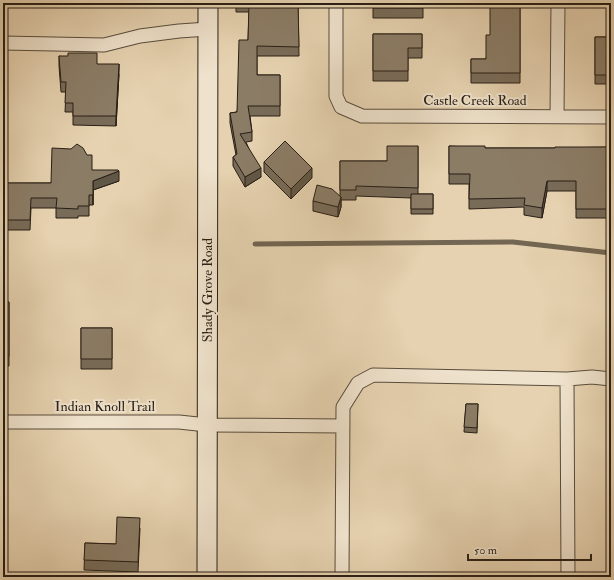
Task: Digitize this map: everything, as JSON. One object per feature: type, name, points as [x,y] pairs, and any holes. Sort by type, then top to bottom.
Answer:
[{"type":"street","name":"Shady Grove Road","points":[[207,577],[208,3]]},
{"type":"street","name":"Castle Creek Road","points":[[336,3],[336,96],[341,107],[362,116],[611,117]]},
{"type":"street","points":[[557,116],[558,3]]},
{"type":"street","points":[[3,43],[104,45],[140,36],[179,30],[208,29]]},
{"type":"street","points":[[342,577],[343,407],[347,397],[358,383],[373,375],[567,378],[592,377],[611,379]]},
{"type":"street","points":[[567,378],[568,577]]},
{"type":"street","name":"Indian Knoll Trail","points":[[3,422],[179,422],[207,425],[343,426]]},
{"type":"building","points":[[249,3],[298,3],[299,47],[257,46],[257,75],[280,75],[280,106],[248,106],[252,132],[240,134],[261,168],[245,177],[233,157],[237,154],[230,113],[237,112],[239,40],[248,40]]},
{"type":"building","points":[[373,3],[423,3],[423,8],[373,8]]},
{"type":"building","points":[[490,3],[520,3],[520,73],[471,73],[471,59],[486,59],[486,35],[490,35]]},
{"type":"building","points":[[607,3],[611,3],[611,7],[607,7]]},
{"type":"building","points":[[373,34],[422,34],[422,48],[408,48],[408,71],[373,71]]},
{"type":"building","points":[[595,37],[611,37],[611,75],[595,75]]},
{"type":"building","points":[[68,53],[97,53],[97,64],[119,64],[116,116],[73,116],[73,103],[65,103],[66,82],[61,82],[59,56],[68,56]]},
{"type":"building","points":[[285,141],[312,168],[291,189],[264,162]]},
{"type":"building","points":[[77,144],[83,148],[87,155],[92,155],[92,170],[119,171],[93,181],[93,195],[89,195],[89,206],[78,206],[78,209],[56,208],[57,198],[31,198],[30,220],[3,220],[3,183],[51,183],[52,148],[71,149]]},
{"type":"building","points":[[387,146],[418,146],[418,188],[356,186],[356,190],[340,190],[340,161],[387,161]]},
{"type":"building","points":[[449,146],[485,146],[485,148],[611,147],[611,209],[576,209],[576,181],[547,181],[542,208],[524,205],[525,198],[469,199],[470,174],[449,174]]},
{"type":"building","points":[[317,185],[332,189],[341,197],[338,207],[313,201]]},
{"type":"building","points":[[411,194],[433,194],[433,209],[411,209]]},
{"type":"building","points":[[3,302],[9,302],[9,356],[3,356]]},
{"type":"building","points":[[81,328],[112,328],[112,359],[81,359]]},
{"type":"building","points":[[466,404],[478,404],[477,428],[464,427]]},
{"type":"building","points":[[3,470],[6,470],[6,516],[3,516]]},
{"type":"building","points":[[117,517],[140,518],[138,562],[84,560],[85,543],[116,544]]},
{"type":"waterway","points":[[255,244],[513,242],[611,253]]}]
